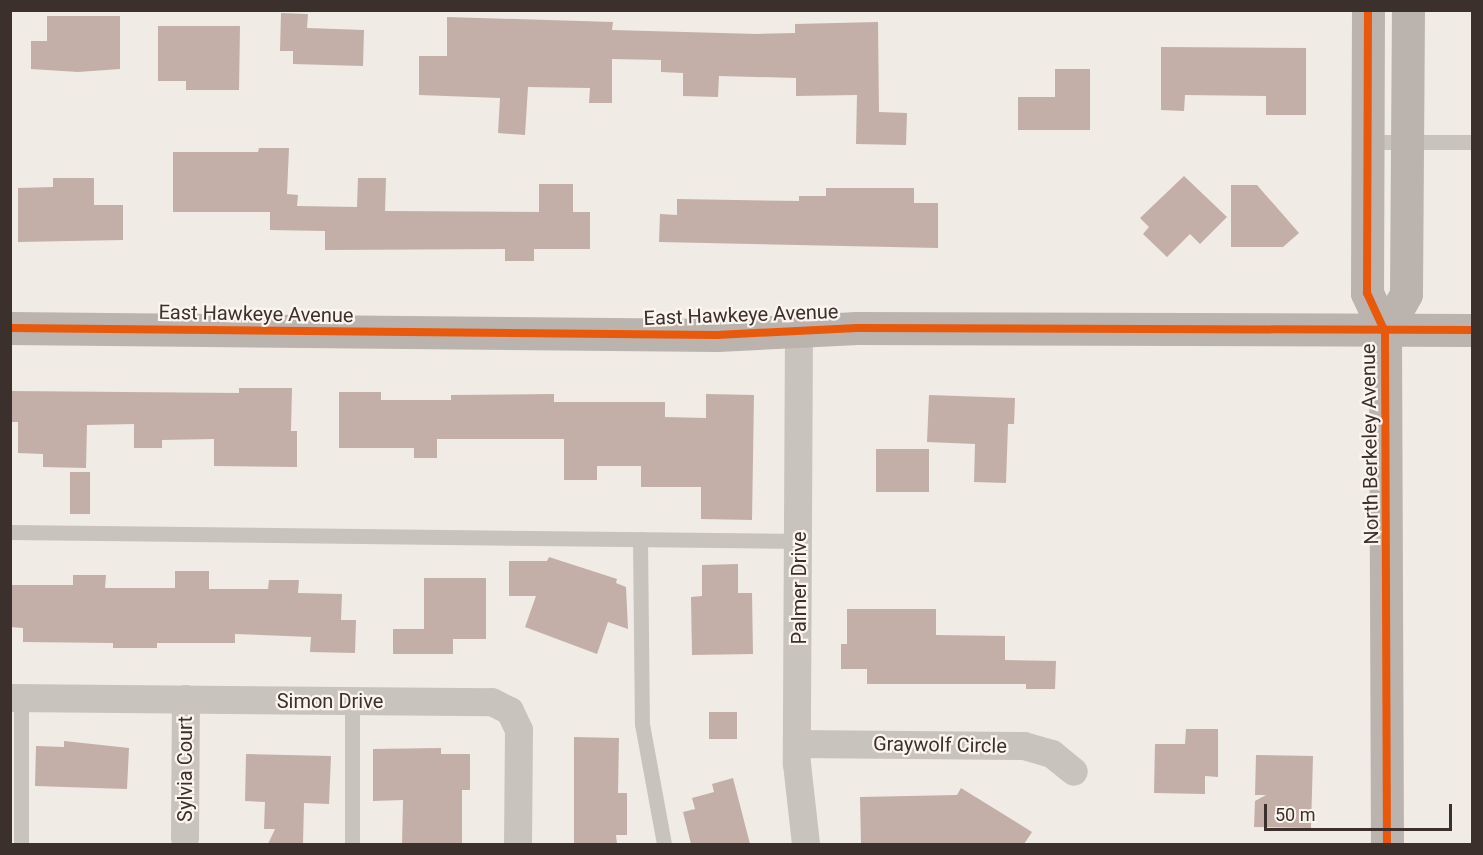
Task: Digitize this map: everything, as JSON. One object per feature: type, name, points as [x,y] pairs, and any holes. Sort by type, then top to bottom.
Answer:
[{"type":"street","name":"North Berkeley Avenue","points":[[1368,10],[1367,293],[1385,332],[1387,844]]},
{"type":"street","name":"North Berkeley Avenue","points":[[1385,332],[1406,294],[1408,10]]},
{"type":"street","name":"East Hawkeye Avenue","points":[[10,328],[705,335],[885,328],[1385,332],[1473,330]]},
{"type":"street","name":"Palmer Drive","points":[[799,331],[797,744],[806,844]]},
{"type":"street","name":"Simon Drive","points":[[16,698],[492,702],[510,711],[519,730],[518,844]]},
{"type":"street","name":"Sylvia Court","points":[[185,838],[186,699]]},
{"type":"street","name":"Graywolf Circle","points":[[797,744],[1024,746],[1052,754],[1074,772]]},
{"type":"lane","points":[[1368,142],[1473,142]]},
{"type":"lane","points":[[10,532],[799,541]]},
{"type":"lane","points":[[640,539],[642,724],[664,844]]},
{"type":"lane","points":[[16,698],[21,844]]},
{"type":"lane","points":[[352,701],[352,844]]},
{"type":"building","points":[[281,13],[308,14],[307,28],[364,30],[363,66],[293,64],[293,51],[280,51]]},
{"type":"building","points":[[47,16],[120,16],[120,69],[78,72],[31,69],[31,41],[47,41]]},
{"type":"building","points":[[447,17],[613,22],[612,30],[757,34],[795,33],[795,24],[878,22],[879,112],[907,113],[906,145],[856,144],[857,95],[796,96],[796,78],[719,76],[718,97],[683,96],[683,73],[661,72],[661,60],[612,59],[612,103],[589,103],[590,88],[528,87],[525,135],[498,133],[500,98],[419,95],[419,56],[447,56]]},
{"type":"building","points":[[158,26],[240,26],[239,90],[186,90],[186,81],[158,81]]},
{"type":"building","points":[[1161,47],[1306,48],[1306,115],[1266,115],[1266,96],[1185,95],[1184,111],[1161,110]]},
{"type":"building","points":[[1055,69],[1090,69],[1090,130],[1018,130],[1018,97],[1055,97]]},
{"type":"building","points":[[259,148],[289,148],[287,194],[298,195],[297,206],[357,207],[358,178],[386,178],[385,211],[539,212],[539,184],[573,184],[573,212],[590,212],[590,249],[534,249],[534,261],[505,261],[505,249],[325,250],[325,231],[270,230],[270,212],[173,212],[173,152],[258,152]]},
{"type":"building","points":[[1184,176],[1227,217],[1200,244],[1190,234],[1167,257],[1143,234],[1149,227],[1140,218]]},
{"type":"building","points":[[53,178],[94,178],[94,205],[123,205],[123,240],[18,242],[18,188],[53,187]]},
{"type":"building","points":[[1231,185],[1257,185],[1299,233],[1283,247],[1231,247]]},
{"type":"building","points":[[826,188],[914,188],[914,203],[938,203],[938,248],[659,242],[660,214],[677,215],[677,199],[799,201],[799,196],[826,196]]},
{"type":"building","points":[[239,388],[292,388],[291,431],[297,431],[297,467],[214,466],[214,439],[162,440],[162,448],[134,448],[134,424],[87,425],[86,468],[43,467],[43,454],[18,453],[18,422],[10,422],[10,391],[239,393]]},
{"type":"building","points":[[339,392],[381,392],[381,400],[451,400],[451,395],[554,394],[554,402],[665,402],[665,417],[706,418],[706,394],[754,395],[752,520],[701,519],[701,487],[641,487],[641,466],[597,466],[597,480],[564,480],[564,439],[437,439],[437,458],[414,458],[414,448],[339,448]]},
{"type":"building","points":[[929,395],[1015,398],[1014,424],[1008,424],[1006,483],[974,482],[975,444],[927,442]]},
{"type":"building","points":[[876,449],[929,449],[929,492],[876,492]]},
{"type":"building","points":[[70,472],[90,472],[90,514],[70,514]]},
{"type":"building","points":[[549,557],[617,579],[616,583],[626,587],[628,629],[608,622],[597,654],[525,627],[536,596],[509,596],[509,561],[547,561]]},
{"type":"building","points":[[738,564],[738,593],[752,593],[753,654],[692,655],[691,597],[702,596],[702,565]]},
{"type":"building","points":[[175,571],[209,571],[209,589],[268,589],[269,580],[299,580],[298,593],[342,594],[341,620],[356,620],[355,653],[310,652],[311,637],[235,634],[235,643],[157,643],[157,648],[113,648],[113,643],[23,642],[23,628],[10,627],[10,585],[73,585],[73,575],[106,575],[105,588],[175,588]]},
{"type":"building","points":[[424,578],[486,578],[486,639],[453,639],[453,654],[393,654],[393,629],[424,629]]},
{"type":"building","points":[[847,609],[936,609],[936,635],[1005,636],[1005,660],[1056,661],[1055,689],[1026,689],[1026,684],[867,684],[867,669],[841,669],[841,644],[847,644]]},
{"type":"building","points":[[709,712],[737,712],[737,739],[709,739]]},
{"type":"building","points":[[1186,729],[1218,729],[1218,777],[1205,776],[1205,794],[1154,793],[1155,744],[1185,744]]},
{"type":"building","points":[[574,737],[619,738],[618,793],[627,793],[627,835],[616,835],[617,844],[574,844]]},
{"type":"building","points":[[64,741],[129,748],[127,789],[35,786],[36,746],[64,747]]},
{"type":"building","points":[[441,748],[441,754],[470,754],[470,790],[462,790],[462,843],[402,844],[403,800],[373,801],[373,749]]},
{"type":"building","points":[[246,754],[331,756],[329,804],[304,803],[303,844],[268,844],[275,829],[264,829],[265,802],[245,801]]},
{"type":"building","points":[[1256,755],[1313,756],[1311,828],[1254,827],[1255,801],[1266,795],[1255,795]]},
{"type":"building","points":[[733,778],[750,844],[691,844],[683,812],[695,809],[692,798],[714,792],[712,784]]},
{"type":"building","points":[[961,788],[1032,832],[1024,844],[861,844],[860,797],[957,795]]},
{"type":"cycle path","points":[[1368,10],[1367,293],[1385,332],[1387,844]]},
{"type":"cycle path","points":[[10,328],[717,335],[857,328],[1472,330]]}]
